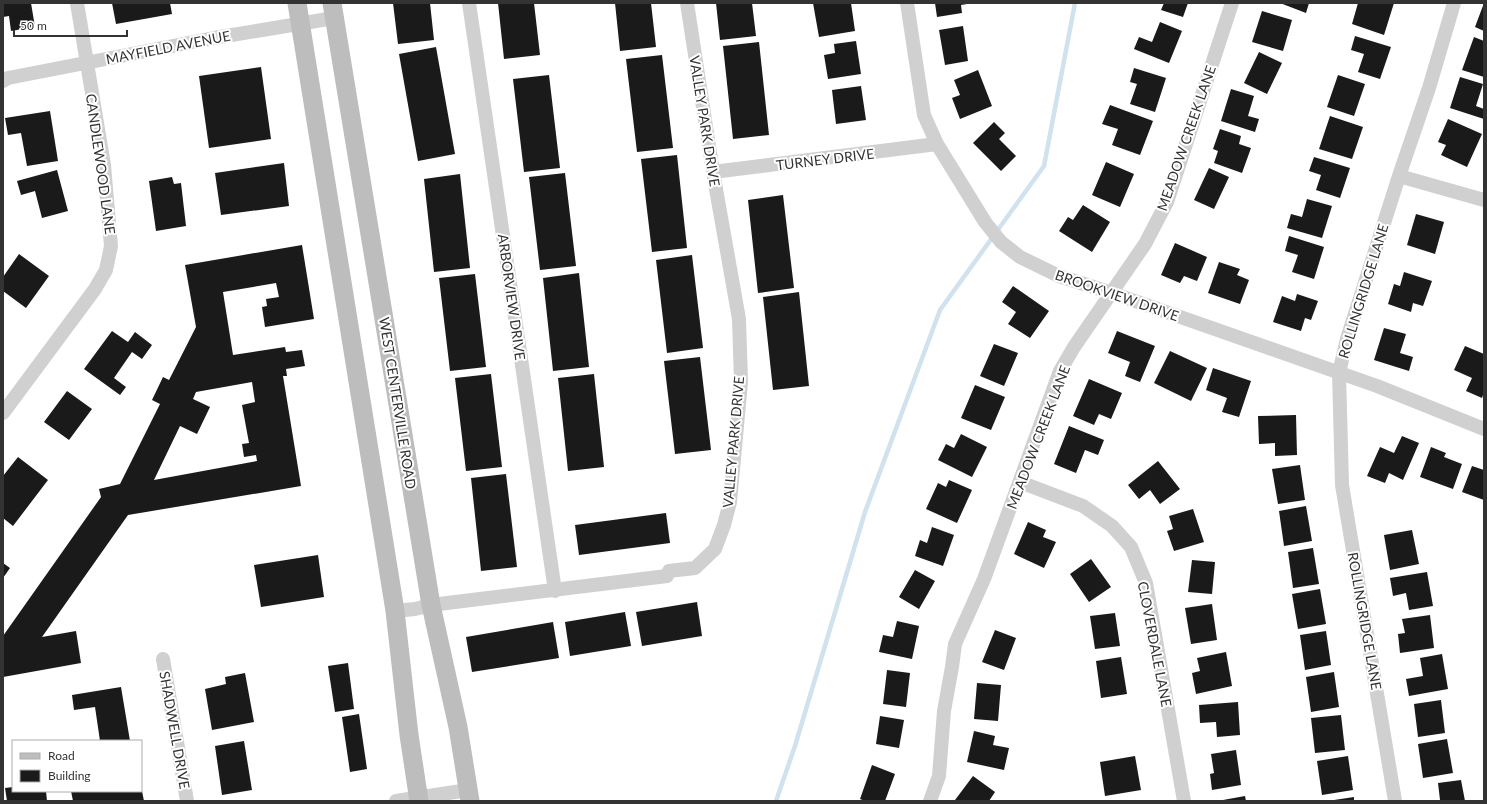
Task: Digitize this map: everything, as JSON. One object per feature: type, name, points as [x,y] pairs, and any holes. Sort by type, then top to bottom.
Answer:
[{"type":"main road","points":[[297,3],[394,611],[409,735],[419,799]]},
{"type":"main road","name":"WEST CENTERVILLE ROAD","points":[[333,10],[431,605],[458,727],[469,796]]},
{"type":"street","name":"CANDLEWOOD LANE","points":[[3,413],[95,290],[106,270],[111,246],[104,165],[77,3]]},
{"type":"street","name":"ARBORVIEW DRIVE","points":[[469,3],[555,591]]},
{"type":"street","name":"VALLEY PARK DRIVE","points":[[394,611],[415,609],[431,605],[555,591],[667,576],[669,571],[695,568],[715,549],[724,525],[730,502],[740,374],[738,319],[713,172],[687,3]]},
{"type":"street","name":"BROOKVIEW DRIVE","points":[[907,3],[924,115],[937,144],[985,222],[1002,242],[1020,257],[1059,276],[1112,293],[1339,373],[1484,429]]},
{"type":"street","name":"MEADOW CREEK LANE","points":[[930,801],[939,776],[944,711],[955,644],[984,579],[1060,371],[1074,347],[1145,244],[1167,202],[1232,3]]},
{"type":"street","name":"ROLLINGRIDGE LANE","points":[[1395,801],[1342,485],[1339,373],[1347,339],[1399,176],[1430,88],[1454,3]]},
{"type":"street","name":"MAYFIELD AVENUE","points":[[3,81],[8,78],[300,23],[333,10]]},
{"type":"street","name":"TURNEY DRIVE","points":[[713,172],[937,144]]},
{"type":"street","points":[[1399,176],[1484,200]]},
{"type":"street","name":"CLOVERDALE LANE","points":[[1020,482],[1083,506],[1112,526],[1131,547],[1146,583],[1184,801]]},
{"type":"street","name":"SHADWELL DRIVE","points":[[163,659],[187,801]]},
{"type":"street","points":[[396,801],[469,796]]},
{"type":"building","points":[[3,3],[31,3],[35,27],[11,31],[9,16],[3,17]]},
{"type":"building","points":[[112,3],[170,3],[172,14],[116,24]]},
{"type":"building","points":[[393,3],[430,3],[434,40],[398,44]]},
{"type":"building","points":[[498,3],[534,3],[540,55],[504,59]]},
{"type":"building","points":[[615,3],[651,3],[656,47],[620,51]]},
{"type":"building","points":[[716,3],[752,3],[756,36],[720,40]]},
{"type":"building","points":[[813,3],[851,3],[855,31],[819,37]]},
{"type":"building","points":[[935,3],[967,4],[961,5],[962,13],[937,17]]},
{"type":"building","points":[[1164,3],[1188,3],[1183,17],[1161,10]]},
{"type":"building","points":[[1280,3],[1309,3],[1306,13]]},
{"type":"building","points":[[1358,3],[1394,3],[1384,35],[1352,24]]},
{"type":"building","points":[[1484,3],[1484,31],[1475,27]]},
{"type":"building","points":[[1262,11],[1292,20],[1283,51],[1252,42]]},
{"type":"building","points":[[1160,22],[1182,31],[1169,63],[1134,49],[1139,37],[1152,42]]},
{"type":"building","points":[[963,26],[968,61],[945,65],[939,30]]},
{"type":"building","points":[[1355,36],[1391,47],[1380,79],[1358,72],[1364,54],[1351,50]]},
{"type":"building","points":[[1474,37],[1484,41],[1484,77],[1462,70]]},
{"type":"building","points":[[856,41],[861,74],[828,79],[824,55],[835,53],[834,44]]},
{"type":"building","points":[[759,42],[769,135],[733,139],[723,46]]},
{"type":"building","points":[[436,47],[455,154],[418,161],[399,54]]},
{"type":"building","points":[[1259,52],[1282,63],[1267,94],[1244,83]]},
{"type":"building","points":[[662,55],[673,148],[637,152],[626,59]]},
{"type":"building","points":[[261,67],[271,139],[209,148],[199,76]]},
{"type":"building","points":[[1134,68],[1166,78],[1155,112],[1130,104],[1137,84],[1130,82]]},
{"type":"building","points":[[978,70],[992,106],[960,119],[952,98],[960,95],[954,80]]},
{"type":"building","points":[[549,75],[560,168],[524,172],[513,79]]},
{"type":"building","points":[[1338,75],[1365,84],[1354,116],[1327,107]]},
{"type":"building","points":[[1460,77],[1483,84],[1476,106],[1484,109],[1484,119],[1450,108]]},
{"type":"building","points":[[861,86],[866,120],[836,124],[832,90]]},
{"type":"building","points":[[1231,89],[1254,96],[1248,116],[1259,119],[1255,132],[1221,121]]},
{"type":"building","points":[[1110,105],[1153,121],[1140,155],[1112,145],[1118,129],[1102,124]]},
{"type":"building","points":[[50,111],[58,161],[27,166],[21,133],[8,135],[5,118]]},
{"type":"building","points":[[1330,116],[1363,127],[1352,159],[1319,149]]},
{"type":"building","points":[[1448,119],[1482,134],[1467,167],[1441,155],[1446,145],[1438,142]]},
{"type":"building","points":[[994,122],[1005,133],[999,139],[1016,156],[1001,171],[973,143]]},
{"type":"building","points":[[1220,129],[1241,136],[1239,144],[1251,148],[1242,173],[1214,163],[1218,151],[1213,149]]},
{"type":"building","points":[[677,155],[687,248],[652,252],[641,159]]},
{"type":"building","points":[[1314,157],[1350,168],[1340,198],[1316,190],[1321,175],[1309,171]]},
{"type":"building","points":[[1106,162],[1134,174],[1120,207],[1092,195]]},
{"type":"building","points":[[284,163],[289,206],[221,215],[215,173]]},
{"type":"building","points":[[1209,168],[1229,177],[1214,209],[1194,200]]},
{"type":"building","points":[[57,170],[68,211],[42,218],[35,191],[21,195],[17,181]]},
{"type":"building","points":[[565,173],[576,266],[540,270],[529,177]]},
{"type":"building","points":[[460,174],[470,268],[434,272],[424,179]]},
{"type":"building","points":[[172,177],[174,184],[181,183],[186,226],[156,231],[149,181]]},
{"type":"building","points":[[783,195],[794,288],[758,293],[748,200]]},
{"type":"building","points":[[1307,199],[1332,206],[1322,238],[1287,228],[1291,214],[1302,217]]},
{"type":"building","points":[[1083,205],[1110,222],[1092,252],[1059,231],[1068,217],[1073,220]]},
{"type":"building","points":[[1416,214],[1444,222],[1435,254],[1407,245]]},
{"type":"building","points":[[1289,236],[1324,247],[1314,279],[1292,272],[1298,255],[1285,251]]},
{"type":"building","points":[[1175,243],[1207,257],[1197,281],[1184,276],[1180,283],[1161,275]]},
{"type":"building","points":[[302,245],[314,319],[265,327],[262,307],[267,306],[266,299],[279,297],[276,283],[223,292],[233,355],[285,347],[286,352],[302,350],[305,366],[286,369],[287,376],[283,376],[301,486],[128,515],[42,637],[76,631],[81,663],[3,677],[3,636],[101,497],[99,489],[120,484],[160,404],[152,400],[163,377],[169,380],[196,327],[185,265]],"holes":[[[252,382],[255,402],[242,405],[249,443],[242,444],[244,457],[256,455],[257,461],[154,480],[180,426],[197,434],[210,407],[193,399],[196,392]]]},
{"type":"building","points":[[19,254],[49,276],[26,308],[3,291],[3,277]]},
{"type":"building","points":[[692,255],[703,348],[667,353],[656,260]]},
{"type":"building","points":[[1219,262],[1240,269],[1237,275],[1249,280],[1240,304],[1208,293]]},
{"type":"building","points":[[1404,272],[1432,281],[1423,306],[1413,303],[1411,312],[1388,304],[1394,284],[1400,286]]},
{"type":"building","points":[[579,273],[589,367],[553,371],[543,278]]},
{"type":"building","points":[[475,274],[486,367],[450,371],[439,278]]},
{"type":"building","points":[[1013,286],[1049,311],[1030,338],[1008,324],[1016,312],[1002,302]]},
{"type":"building","points":[[799,292],[809,386],[773,390],[763,297]]},
{"type":"building","points":[[1297,294],[1318,301],[1311,320],[1305,318],[1301,331],[1273,322],[1282,296],[1295,301]]},
{"type":"building","points":[[1384,328],[1406,334],[1400,353],[1413,357],[1409,371],[1374,360]]},
{"type":"building","points":[[112,331],[128,342],[135,332],[152,345],[142,359],[132,352],[114,378],[126,387],[120,395],[84,369]]},
{"type":"building","points":[[1117,331],[1155,346],[1140,382],[1125,376],[1130,362],[1108,353]]},
{"type":"building","points":[[994,344],[1018,353],[1004,386],[980,376]]},
{"type":"building","points":[[1465,346],[1484,354],[1484,392],[1482,398],[1466,391],[1472,378],[1454,370]]},
{"type":"building","points":[[1170,351],[1207,368],[1191,401],[1154,383]]},
{"type":"building","points":[[700,357],[711,450],[675,454],[664,361]]},
{"type":"building","points":[[1213,368],[1251,381],[1239,417],[1222,412],[1227,398],[1206,390]]},
{"type":"building","points":[[491,374],[502,467],[466,471],[455,378]]},
{"type":"building","points":[[594,374],[604,467],[568,471],[558,378]]},
{"type":"building","points":[[1089,379],[1122,393],[1111,419],[1099,414],[1094,425],[1073,416]]},
{"type":"building","points":[[975,385],[1005,397],[991,430],[961,418]]},
{"type":"building","points":[[67,391],[92,409],[69,440],[44,422]]},
{"type":"building","points":[[1296,415],[1297,455],[1275,456],[1275,443],[1259,444],[1258,416]]},
{"type":"building","points":[[1069,426],[1104,440],[1098,455],[1085,450],[1076,473],[1054,464]]},
{"type":"building","points":[[961,434],[987,447],[972,477],[938,460],[946,444],[954,448]]},
{"type":"building","points":[[1402,436],[1419,443],[1403,480],[1389,473],[1385,483],[1367,476],[1380,447],[1394,453]]},
{"type":"building","points":[[1431,447],[1446,453],[1444,457],[1462,464],[1453,489],[1420,477]]},
{"type":"building","points":[[18,457],[48,480],[13,526],[3,518],[3,476]]},
{"type":"building","points":[[1158,461],[1180,489],[1160,504],[1150,490],[1139,499],[1128,485]]},
{"type":"building","points":[[1300,465],[1305,500],[1278,504],[1272,469]]},
{"type":"building","points":[[1472,466],[1484,470],[1484,500],[1462,492]]},
{"type":"building","points":[[506,474],[517,567],[481,571],[471,478]]},
{"type":"building","points":[[949,480],[972,490],[957,523],[926,509],[938,483],[946,487]]},
{"type":"building","points":[[1306,506],[1312,541],[1284,546],[1279,511]]},
{"type":"building","points":[[1193,509],[1204,542],[1174,551],[1167,531],[1173,529],[1169,516]]},
{"type":"building","points":[[666,513],[670,543],[579,555],[575,525]]},
{"type":"building","points":[[1028,522],[1046,530],[1043,537],[1056,542],[1044,568],[1014,554]]},
{"type":"building","points":[[932,527],[954,535],[943,566],[915,556],[920,540],[927,543]]},
{"type":"building","points":[[1412,530],[1419,564],[1390,570],[1384,535]]},
{"type":"building","points":[[1313,548],[1319,584],[1293,588],[1288,552]]},
{"type":"building","points":[[318,555],[324,597],[261,607],[254,565]]},
{"type":"building","points":[[1091,559],[1111,587],[1089,602],[1070,574]]},
{"type":"building","points":[[1192,560],[1215,562],[1212,594],[1188,592]]},
{"type":"building","points":[[3,563],[10,568],[3,578]]},
{"type":"building","points":[[915,570],[935,581],[919,609],[899,597]]},
{"type":"building","points":[[1427,572],[1433,606],[1409,610],[1406,593],[1393,596],[1390,578]]},
{"type":"building","points":[[1320,589],[1326,624],[1298,629],[1292,594]]},
{"type":"building","points":[[697,602],[702,636],[642,646],[636,612]]},
{"type":"building","points":[[1212,604],[1217,640],[1191,644],[1185,608]]},
{"type":"building","points":[[625,612],[631,646],[570,656],[565,622]]},
{"type":"building","points":[[1115,613],[1120,646],[1095,649],[1090,616]]},
{"type":"building","points":[[1430,615],[1434,648],[1400,653],[1398,634],[1405,633],[1402,619]]},
{"type":"building","points":[[897,621],[919,626],[912,659],[879,652],[883,635],[893,637]]},
{"type":"building","points":[[553,622],[559,658],[472,672],[466,637]]},
{"type":"building","points":[[995,630],[1016,638],[1004,670],[982,662]]},
{"type":"building","points":[[1326,631],[1331,665],[1305,670],[1300,635]]},
{"type":"building","points":[[1226,652],[1232,686],[1196,694],[1192,673],[1200,671],[1197,658]]},
{"type":"building","points":[[1442,654],[1448,689],[1409,696],[1406,679],[1423,676],[1420,658]]},
{"type":"building","points":[[1121,657],[1127,694],[1101,698],[1096,661]]},
{"type":"building","points":[[348,663],[354,709],[335,712],[328,666]]},
{"type":"building","points":[[887,670],[910,673],[906,707],[883,704]]},
{"type":"building","points":[[1334,672],[1339,707],[1311,712],[1306,677]]},
{"type":"building","points":[[245,673],[254,722],[212,730],[205,689],[226,684],[225,677]]},
{"type":"building","points":[[977,683],[1001,685],[998,721],[974,719]]},
{"type":"building","points":[[121,687],[130,740],[100,740],[95,707],[74,710],[72,695]]},
{"type":"building","points":[[1441,700],[1445,733],[1418,737],[1414,704]]},
{"type":"building","points":[[1238,702],[1240,735],[1217,737],[1216,722],[1200,723],[1199,705]]},
{"type":"building","points":[[359,714],[367,769],[350,772],[342,717]]},
{"type":"building","points":[[1341,715],[1345,750],[1315,753],[1311,718]]},
{"type":"building","points":[[880,716],[904,720],[899,748],[876,744]]},
{"type":"building","points":[[974,731],[995,736],[993,745],[1009,748],[1004,770],[967,762]]},
{"type":"building","points":[[1447,739],[1453,773],[1423,778],[1418,744]]},
{"type":"building","points":[[244,741],[252,790],[222,795],[215,746]]},
{"type":"building","points":[[1236,750],[1241,785],[1212,790],[1210,774],[1214,773],[1211,754]]},
{"type":"building","points":[[1135,756],[1141,790],[1105,796],[1100,762]]},
{"type":"building","points":[[1348,756],[1353,790],[1322,795],[1317,761]]},
{"type":"building","points":[[872,765],[895,774],[885,801],[865,801],[860,799]]},
{"type":"building","points":[[973,776],[995,792],[989,801],[956,801],[955,800]]},
{"type":"building","points":[[1461,780],[1465,801],[1437,801],[1440,800],[1438,783]]},
{"type":"building","points":[[12,787],[12,792],[46,792],[47,801],[7,801],[5,788]]},
{"type":"building","points":[[142,791],[144,801],[73,801],[71,792]]},
{"type":"building","points":[[1245,796],[1246,801],[1223,801],[1223,800]]},
{"type":"building","points":[[1354,797],[1354,801],[1334,801],[1334,800]]},
{"type":"waterway","points":[[776,801],[795,746],[865,512],[940,310],[1044,166],[1075,3]]}]
